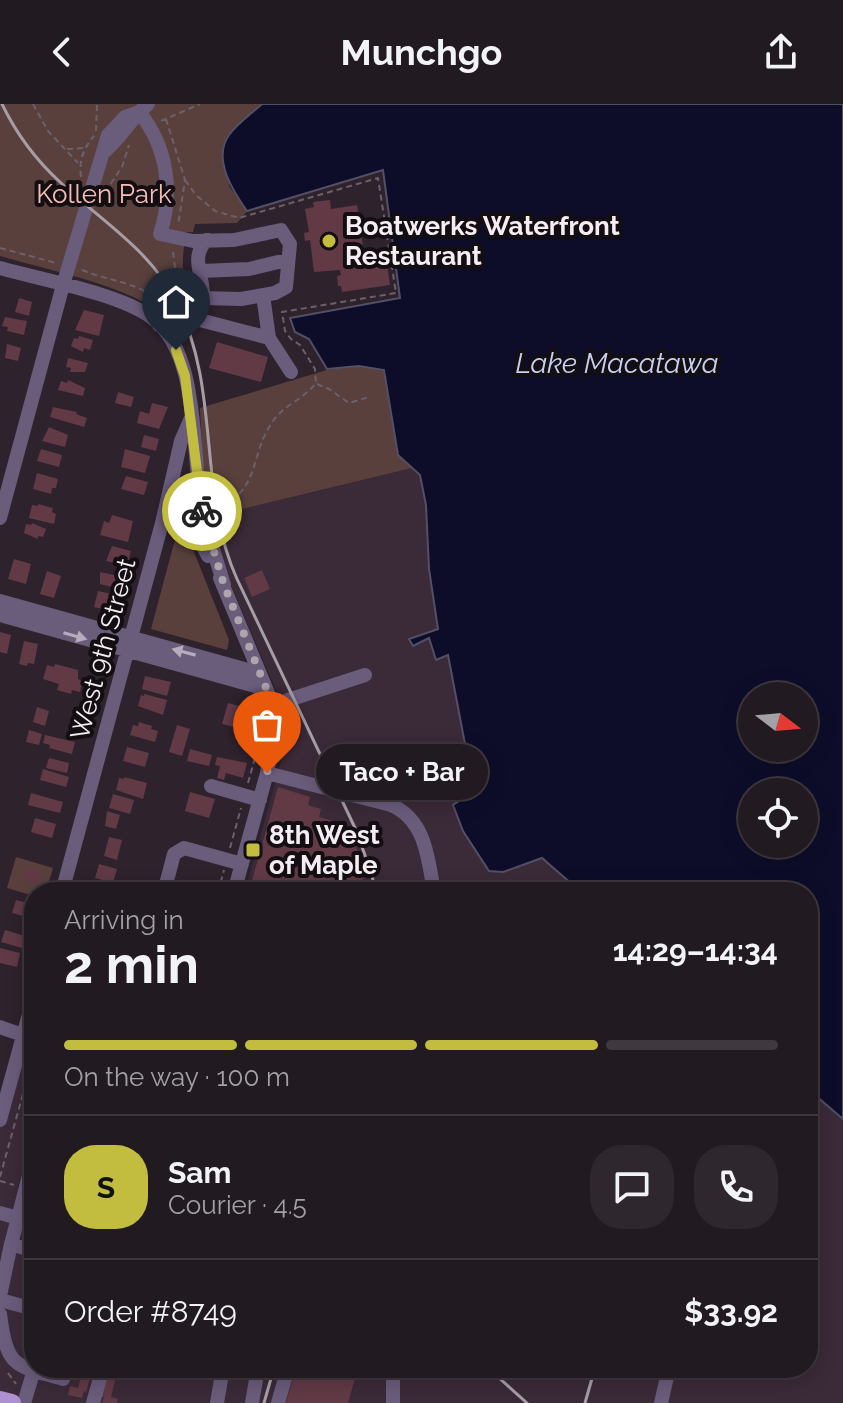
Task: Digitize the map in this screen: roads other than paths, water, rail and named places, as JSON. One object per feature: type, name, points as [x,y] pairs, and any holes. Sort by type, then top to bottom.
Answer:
[{"type":"main road","points":[[0,1400],[19,1399]]},
{"type":"street","points":[[0,518],[63,285],[105,151],[118,140],[143,108],[165,168],[167,206],[160,234],[176,239],[207,240],[248,238],[281,230],[290,244],[286,287],[275,293],[231,300],[203,298],[159,325]]},
{"type":"street","points":[[203,298],[197,257],[200,247],[207,240]]},
{"type":"street","points":[[201,271],[249,269],[287,260]]},
{"type":"street","points":[[0,268],[134,307],[159,325],[176,350],[185,376],[205,510],[224,585]]},
{"type":"street","points":[[263,295],[269,338],[291,372]]},
{"type":"street","points":[[188,307],[196,319],[269,338]]},
{"type":"street","name":"West 9th Street","points":[[65,882],[162,523],[181,441],[191,418]]},
{"type":"street","points":[[162,523],[174,516],[205,510]]},
{"type":"street","points":[[186,514],[224,585],[273,705],[274,738],[267,773],[237,882]]},
{"type":"street","points":[[0,601],[266,689]]},
{"type":"street","points":[[0,615],[259,673]]},
{"type":"street","points":[[273,705],[365,675]]},
{"type":"street","points":[[267,773],[403,810],[417,824],[432,882]]},
{"type":"street","points":[[211,786],[260,800]]},
{"type":"street","points":[[167,882],[174,854],[184,848],[242,864]]},
{"type":"street","points":[[0,1027],[24,1036]]},
{"type":"street","points":[[0,1120],[24,1049]]},
{"type":"street","points":[[24,1205],[4,1268],[0,1298],[24,1306]]},
{"type":"street","points":[[0,1213],[24,1220]]},
{"type":"street","points":[[11,1244],[24,1248]]},
{"type":"street","points":[[0,1314],[9,1354],[18,1366],[24,1368]]},
{"type":"street","points":[[19,1399],[30,1378]]},
{"type":"street","points":[[93,1403],[100,1378]]},
{"type":"street","points":[[217,1403],[221,1378]]},
{"type":"street","points":[[252,1403],[255,1378]]},
{"type":"street","points":[[278,1403],[285,1378]]},
{"type":"street","points":[[393,1378],[393,1403]]},
{"type":"street","points":[[661,1403],[667,1378]]},
{"type":"water","name":"Lake Macatawa","points":[[262,104],[843,104],[843,1119],[818,1098],[818,882],[570,882],[542,858],[503,872],[489,871],[463,831],[453,805],[474,791],[448,655],[436,660],[429,638],[413,646],[409,639],[438,629],[429,569],[426,505],[420,475],[398,455],[384,370],[359,366],[327,369],[309,339],[295,332],[290,318],[400,298],[383,170],[247,211],[226,174],[223,154],[229,135]]},
{"type":"railway","points":[[2,104],[20,136],[43,165],[154,267],[177,303],[191,336],[199,370],[217,511],[225,545],[237,579],[356,830],[373,882]]},
{"type":"railway","points":[[264,1403],[271,1378]]},
{"type":"railway","points":[[499,1378],[527,1403]]},
{"type":"railway","points":[[585,1403],[592,1378]]},
{"type":"place","name":"Boatwerks Waterfront Restaurant","points":[[329,241]]},
{"type":"place","name":"Taco + Bar","points":[[267,773]]},
{"type":"place","name":"8th West of Maple","points":[[253,850]]},
{"type":"park label","name":"Kollen Park","points":[[104,194]]}]
